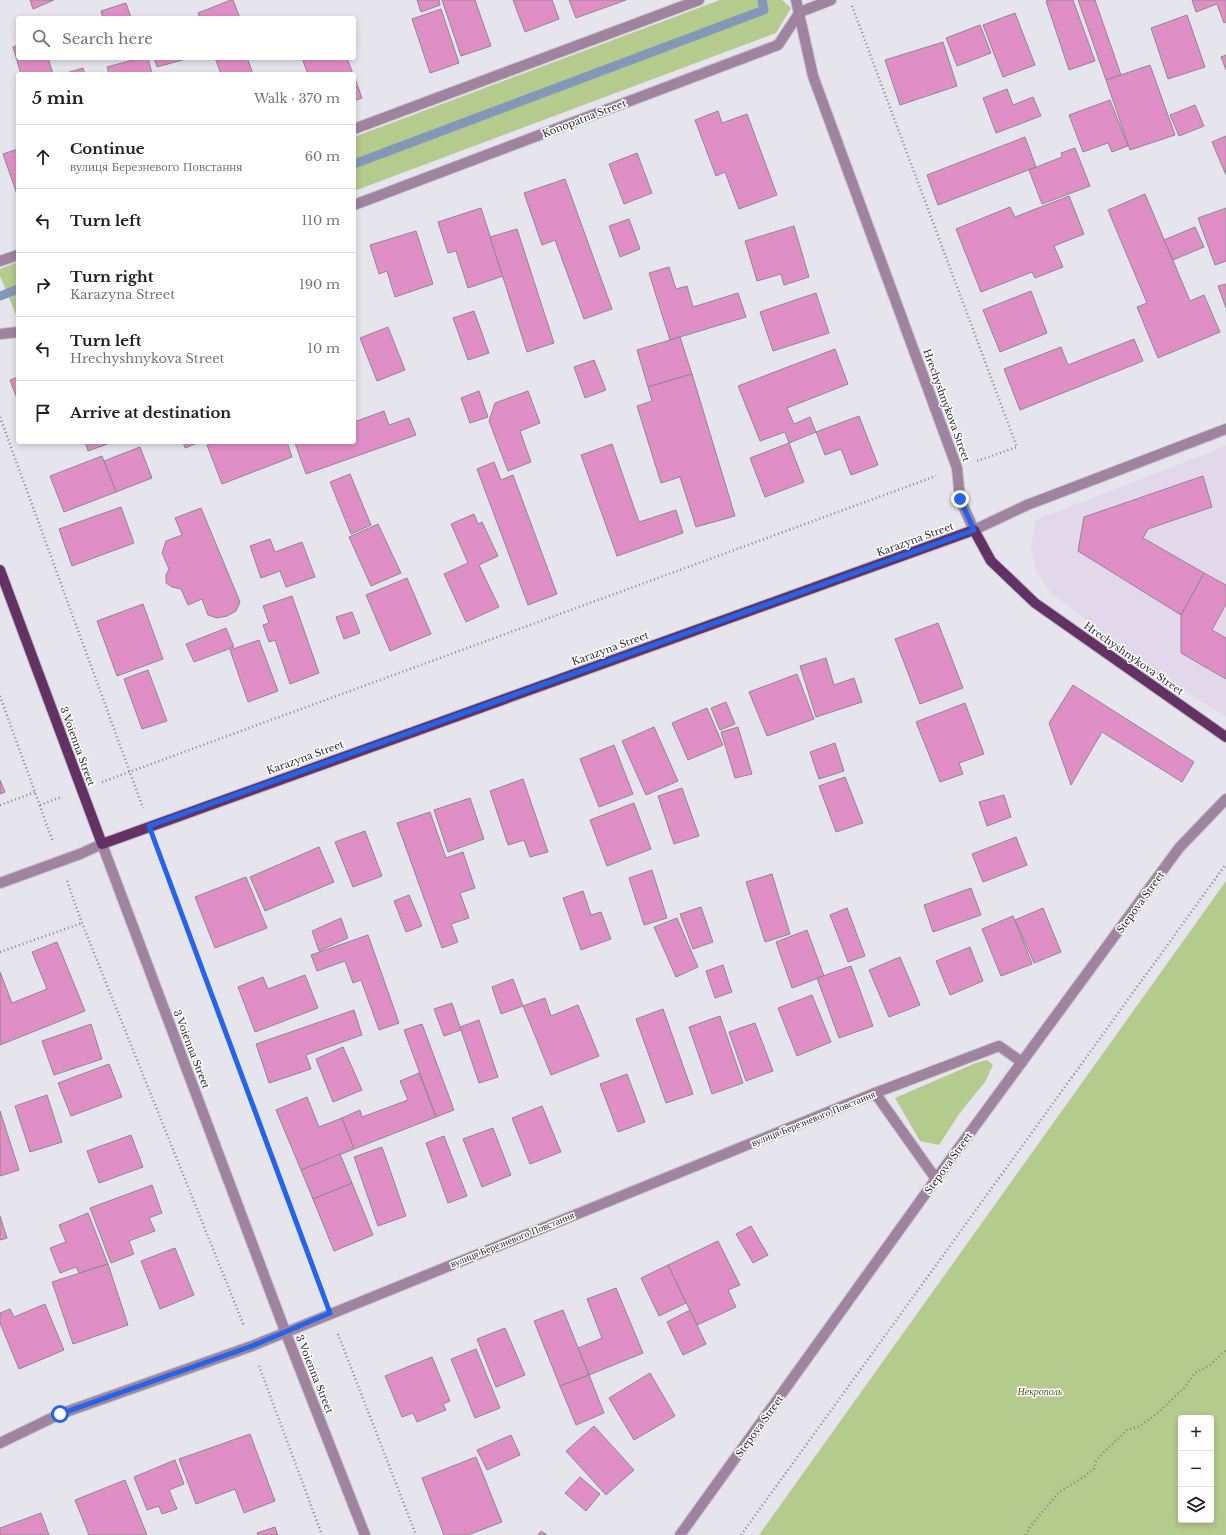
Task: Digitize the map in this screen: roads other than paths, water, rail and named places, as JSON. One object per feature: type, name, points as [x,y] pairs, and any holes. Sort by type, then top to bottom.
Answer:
[{"type":"main road","name":"Hrechyshnykova Street","points":[[974,530],[991,561],[1035,603],[1226,737]]},
{"type":"main road","name":"Karazyna Street","points":[[102,844],[974,530]]},
{"type":"main road","name":"3 Voienna Street","points":[[0,570],[102,844]]},
{"type":"street","points":[[356,128],[699,0]]},
{"type":"street","points":[[789,0],[800,12],[831,0]]},
{"type":"street","name":"Hrechyshnykova Street","points":[[796,0],[800,12],[813,76],[957,468],[960,499],[974,530]]},
{"type":"street","name":"Konopatna Street","points":[[356,204],[778,45],[800,12]]},
{"type":"street","points":[[0,261],[16,256]]},
{"type":"street","points":[[0,334],[16,332]]},
{"type":"street","name":"Karazyna Street","points":[[974,530],[1027,505],[1226,429]]},
{"type":"street","name":"Stepova Street","points":[[680,1535],[936,1179],[1179,848],[1226,799]]},
{"type":"street","name":"Karazyna Street","points":[[0,883],[102,844]]},
{"type":"street","name":"3 Voienna Street","points":[[102,844],[285,1331],[365,1535]]},
{"type":"street","name":"вулиця Березневого Повстання","points":[[0,1443],[60,1414],[252,1346],[285,1331],[875,1093],[999,1046],[1022,1062]]},
{"type":"street","points":[[875,1093],[936,1179]]},
{"type":"waterway","points":[[356,163],[764,10],[762,0]]},
{"type":"waterway","points":[[0,296],[16,290]]},
{"type":"park label","name":"Некрополь","points":[[1040,1391]]}]
